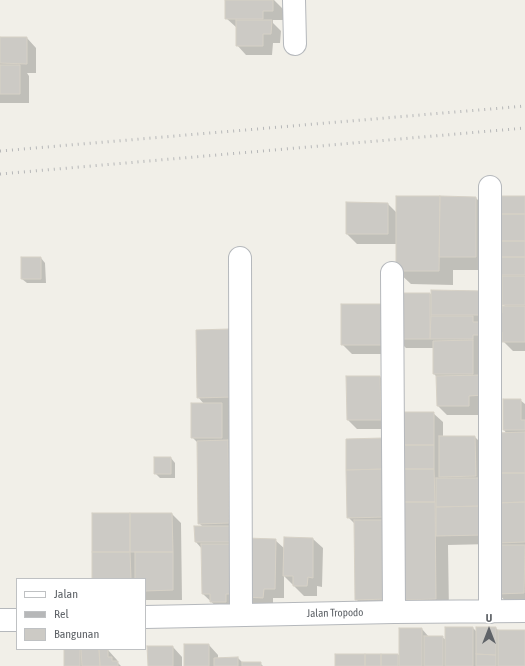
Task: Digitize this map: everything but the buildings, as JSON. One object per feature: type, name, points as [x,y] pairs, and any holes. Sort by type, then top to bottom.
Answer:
[{"type":"street","points":[[294,0],[294,44]]},
{"type":"street","points":[[490,187],[490,612]]},
{"type":"street","points":[[240,258],[241,615]]},
{"type":"street","points":[[392,274],[394,612]]},
{"type":"street","name":"Jalan Tropodo","points":[[146,617],[525,611]]},
{"type":"street","points":[[0,620],[16,620]]},
{"type":"railway","points":[[0,151],[525,106]]},
{"type":"railway","points":[[0,174],[525,128]]}]
